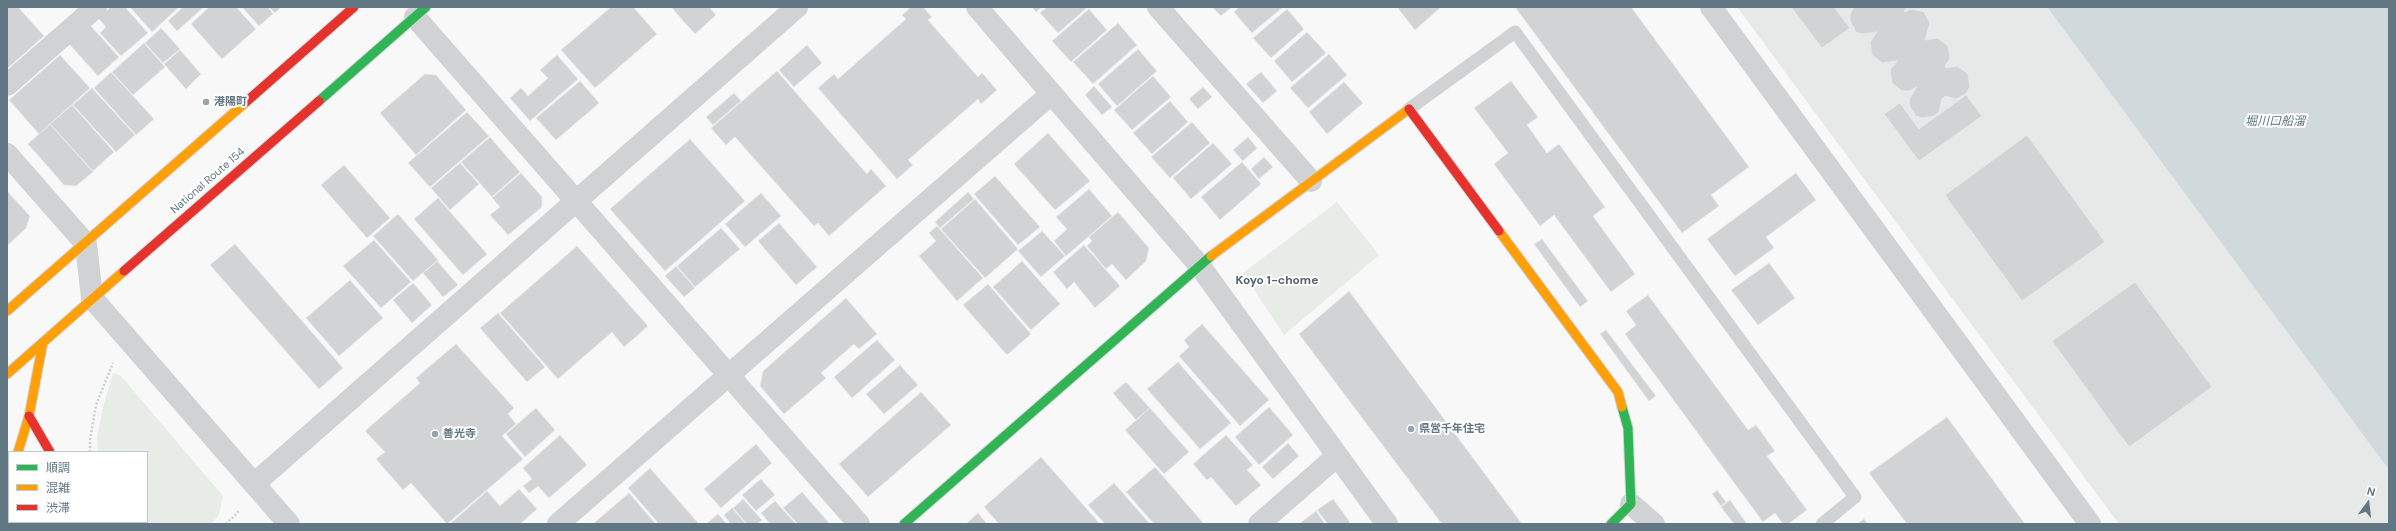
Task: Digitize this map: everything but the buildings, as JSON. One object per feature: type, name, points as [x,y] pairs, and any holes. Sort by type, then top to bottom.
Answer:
[{"type":"main road","points":[[7,312],[354,7]]},
{"type":"main road","name":"National Route 154","points":[[7,374],[92,298],[421,12]]},
{"type":"main road","points":[[904,524],[1199,265],[1409,109],[1618,392],[1628,428],[1631,504],[1611,524]]},
{"type":"main road","points":[[18,451],[29,416],[44,342]]},
{"type":"main road","points":[[29,416],[49,451]]},
{"type":"street","points":[[7,85],[96,7]]},
{"type":"street","points":[[254,484],[797,7]]},
{"type":"street","points":[[977,7],[1199,265],[1387,524]]},
{"type":"street","points":[[1158,7],[1311,181]]},
{"type":"street","points":[[1711,7],[2090,524]]},
{"type":"street","points":[[421,12],[576,201],[860,524]]},
{"type":"street","points":[[558,524],[730,376],[1051,94]]},
{"type":"street","points":[[7,154],[86,244],[92,298],[288,524]]},
{"type":"street","points":[[1259,524],[1337,456]]},
{"type":"street","points":[[1631,504],[1654,524]]},
{"type":"lane","points":[[1409,109],[1515,32],[1855,497],[1822,524]]},
{"type":"path","points":[[90,451],[90,440],[96,405],[113,362]]},
{"type":"shaded area","points":[[1737,7],[2047,7],[2389,470],[2389,524],[2119,524]]},
{"type":"shaded area","points":[[1337,202],[1379,255],[1284,335],[1243,273]]},
{"type":"shaded area","points":[[113,373],[120,375],[223,496],[219,515],[211,524],[110,524],[148,523],[148,451],[98,451],[97,437],[103,407]]},
{"type":"water","name":"堀川口船溜","points":[[2047,7],[2389,7],[2389,470]]},
{"type":"traffic: fast","points":[[319,101],[426,7]]},
{"type":"traffic: fast","points":[[904,524],[1211,256]]},
{"type":"traffic: fast","points":[[1611,524],[1631,504],[1628,428],[1622,407]]},
{"type":"traffic: slow","points":[[7,311],[246,102]]},
{"type":"traffic: slow","points":[[1211,256],[1409,109]]},
{"type":"traffic: slow","points":[[1499,231],[1618,392],[1622,407]]},
{"type":"traffic: slow","points":[[7,374],[124,271]]},
{"type":"traffic: slow","points":[[18,451],[29,416],[43,342]]},
{"type":"traffic: jam","points":[[246,102],[354,7]]},
{"type":"traffic: jam","points":[[124,271],[319,101]]},
{"type":"traffic: jam","points":[[1409,109],[1499,231]]},
{"type":"traffic: jam","points":[[29,416],[49,451]]},
{"type":"place","name":"港陽町","points":[[206,102]]},
{"type":"place","name":"県営千年住宅","points":[[1411,429]]},
{"type":"place","name":"善光寺","points":[[435,434]]},
{"type":"district","name":"Koyo 1-chome","points":[[1277,281]]}]
